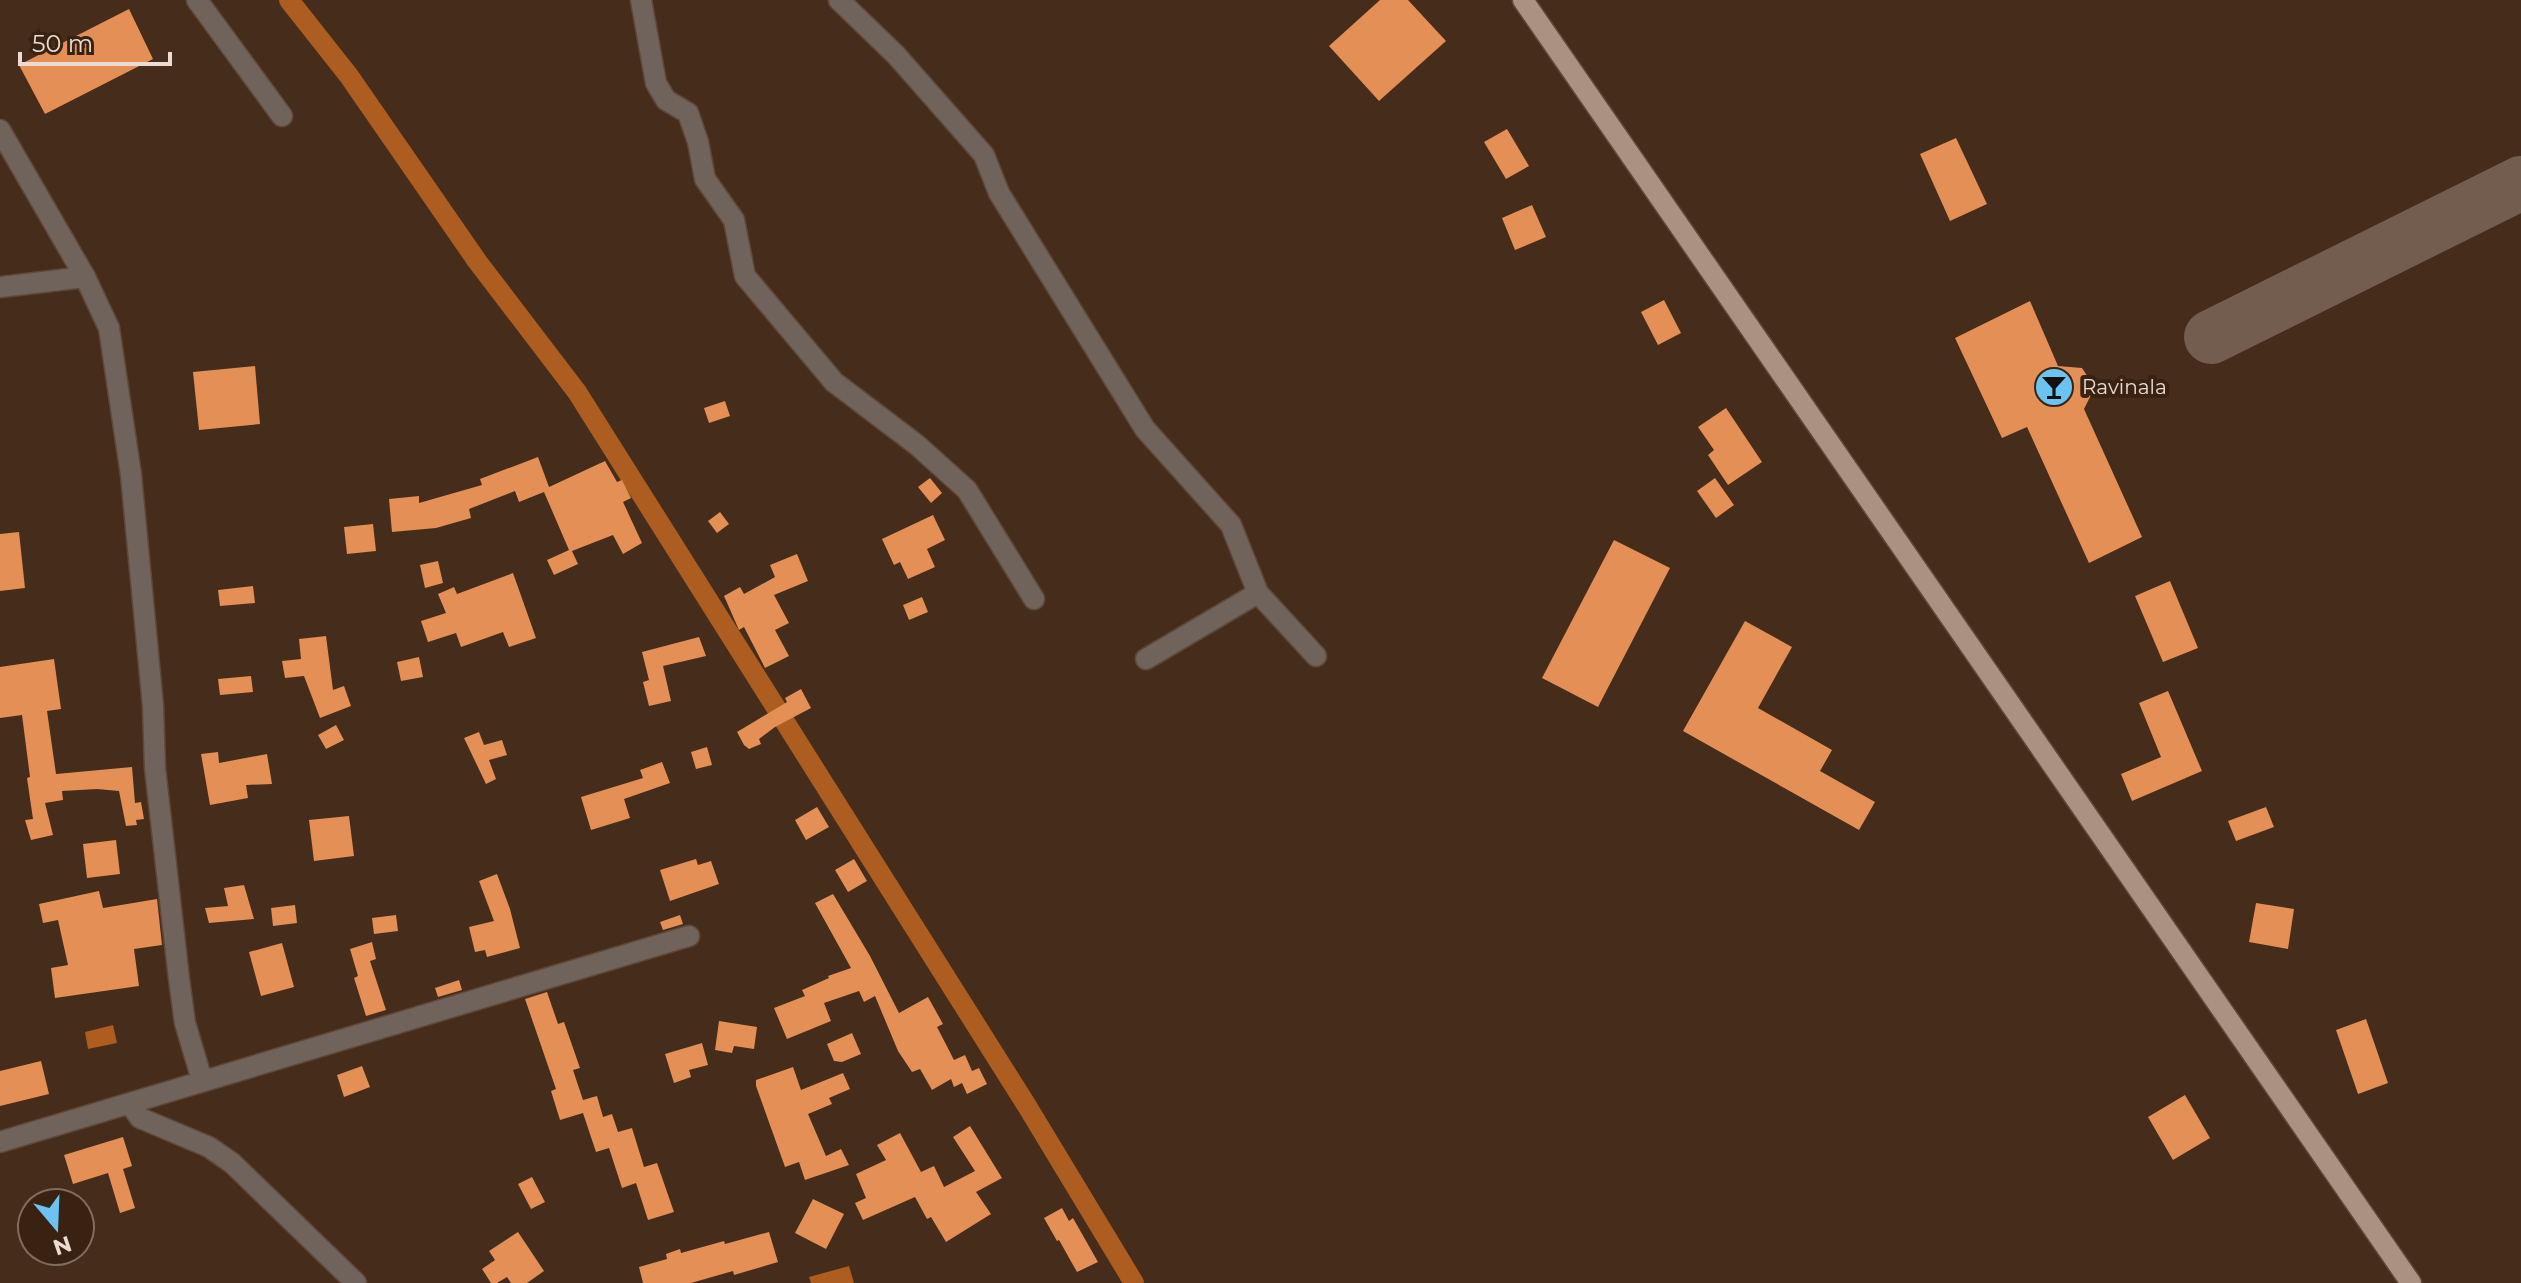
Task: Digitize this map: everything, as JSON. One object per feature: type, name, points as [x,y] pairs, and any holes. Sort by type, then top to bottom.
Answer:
[{"type":"main road","points":[[1523,0],[2411,1283]]},
{"type":"street","points":[[197,0],[282,116]]},
{"type":"street","points":[[641,0],[656,83],[666,100],[688,113],[698,142],[705,179],[734,220],[745,276],[834,382],[917,445],[967,490],[1034,599]]},
{"type":"street","points":[[839,0],[896,55],[984,155],[999,193],[1145,429],[1231,525],[1258,593],[1316,656]]},
{"type":"street","points":[[0,130],[85,277],[109,328],[131,475],[153,706],[155,768],[175,950],[185,1023],[202,1080]]},
{"type":"street","points":[[0,287],[85,277]]},
{"type":"street","points":[[1146,659],[1258,593]]},
{"type":"street","points":[[0,1142],[689,936]]},
{"type":"street","points":[[130,1104],[140,1118],[209,1147],[232,1163],[356,1283]]},
{"type":"shaded area","points":[[113,1025],[117,1043],[88,1049],[85,1032]]},
{"type":"shaded area","points":[[849,1266],[854,1283],[811,1283],[809,1277]]},
{"type":"building","points":[[1380,0],[1408,0],[1446,41],[1379,101],[1329,46]]},
{"type":"building","points":[[129,9],[153,59],[45,114],[19,65]]},
{"type":"building","points":[[1507,129],[1529,166],[1506,179],[1484,142]]},
{"type":"building","points":[[1956,138],[1987,204],[1950,221],[1920,154]]},
{"type":"building","points":[[1532,205],[1546,237],[1515,250],[1502,218]]},
{"type":"building","points":[[1664,300],[1681,333],[1658,345],[1641,312]]},
{"type":"building","points":[[2030,301],[2058,366],[2082,368],[2090,380],[2092,393],[2084,409],[2142,537],[2089,563],[2027,427],[2002,438],[1955,338]]},
{"type":"building","points":[[255,366],[260,424],[199,430],[193,372]]},
{"type":"building","points":[[725,401],[730,416],[709,423],[704,408]]},
{"type":"building","points":[[1726,408],[1762,462],[1728,485],[1708,455],[1714,450],[1698,427]]},
{"type":"building","points":[[538,457],[549,487],[605,461],[617,482],[622,480],[631,498],[623,502],[642,543],[623,554],[613,535],[572,551],[578,564],[554,575],[547,560],[569,550],[544,492],[519,502],[515,491],[469,509],[471,518],[436,528],[392,532],[389,499],[419,496],[419,503],[482,485],[480,479]]},
{"type":"building","points":[[930,478],[942,493],[931,503],[918,487]]},
{"type":"building","points":[[1715,478],[1734,505],[1716,518],[1697,491]]},
{"type":"building","points":[[720,512],[729,524],[717,533],[708,521]]},
{"type":"building","points":[[933,515],[945,540],[927,549],[935,567],[908,579],[900,562],[894,565],[882,539]]},
{"type":"building","points":[[373,524],[376,551],[347,554],[344,527]]},
{"type":"building","points":[[19,532],[25,588],[0,591],[0,534]]},
{"type":"building","points":[[1614,540],[1670,568],[1598,707],[1542,678]]},
{"type":"building","points":[[797,554],[808,581],[774,595],[789,623],[775,630],[789,656],[765,668],[744,627],[739,630],[724,596],[740,587],[744,594],[775,577],[770,565]]},
{"type":"building","points":[[438,561],[443,583],[425,588],[420,565]]},
{"type":"building","points":[[513,573],[536,638],[509,647],[503,632],[461,647],[456,633],[428,642],[421,621],[446,613],[438,594],[454,587],[457,594]]},
{"type":"building","points":[[2170,581],[2198,648],[2163,662],[2135,596]]},
{"type":"building","points":[[253,586],[255,603],[220,606],[218,590]]},
{"type":"building","points":[[922,597],[928,612],[909,620],[903,605]]},
{"type":"building","points":[[1745,621],[1792,647],[1758,708],[1832,750],[1820,771],[1875,802],[1859,830],[1683,731]]},
{"type":"building","points":[[326,636],[333,690],[344,686],[351,706],[320,718],[304,676],[285,678],[282,661],[301,659],[299,639]]},
{"type":"building","points":[[699,637],[706,656],[663,666],[671,701],[649,706],[643,682],[649,680],[642,652]]},
{"type":"building","points":[[419,657],[423,677],[401,681],[397,662]]},
{"type":"building","points":[[54,659],[61,709],[47,711],[56,774],[132,767],[135,803],[141,802],[144,819],[136,820],[137,825],[126,826],[119,791],[62,791],[63,800],[45,803],[53,835],[31,840],[25,820],[33,819],[22,715],[0,718],[0,667]]},
{"type":"building","points":[[251,676],[253,692],[220,695],[218,679]]},
{"type":"building","points":[[801,689],[811,708],[775,727],[759,739],[761,744],[749,749],[744,745],[737,732],[787,702],[785,698]]},
{"type":"building","points":[[2168,691],[2202,771],[2132,801],[2121,774],[2161,757],[2139,703]]},
{"type":"building","points":[[336,725],[344,740],[326,749],[318,735]]},
{"type":"building","points":[[479,732],[484,745],[502,740],[507,755],[489,760],[496,779],[486,784],[464,738]]},
{"type":"building","points":[[707,747],[712,765],[696,769],[691,752]]},
{"type":"building","points":[[218,752],[219,763],[267,754],[272,784],[246,785],[248,798],[210,805],[201,754]]},
{"type":"building","points":[[662,762],[670,783],[624,799],[630,818],[591,830],[581,797],[643,778],[640,770]]},
{"type":"building","points":[[817,807],[829,827],[806,840],[795,820]]},
{"type":"building","points":[[2266,807],[2274,827],[2236,841],[2228,821]]},
{"type":"building","points":[[349,816],[354,856],[314,861],[309,820]]},
{"type":"building","points":[[116,840],[120,874],[87,878],[83,844]]},
{"type":"building","points":[[696,859],[698,865],[711,861],[719,884],[670,901],[660,870]]},
{"type":"building","points":[[854,859],[867,881],[848,892],[835,870]]},
{"type":"building","points":[[497,874],[520,948],[487,957],[485,950],[475,952],[469,927],[494,921],[479,881]]},
{"type":"building","points":[[244,885],[254,919],[209,923],[205,908],[228,906],[224,888]]},
{"type":"building","points":[[99,891],[103,908],[157,899],[162,945],[134,949],[139,986],[55,998],[51,968],[68,965],[58,920],[43,923],[39,904]]},
{"type":"building","points":[[833,894],[899,1013],[928,997],[943,1024],[937,1027],[954,1060],[965,1055],[972,1071],[979,1068],[987,1084],[967,1094],[962,1083],[954,1087],[951,1079],[932,1090],[920,1069],[912,1072],[898,1051],[875,996],[864,1002],[859,991],[824,1003],[831,1021],[787,1039],[774,1008],[805,996],[802,990],[851,968],[815,903]]},
{"type":"building","points":[[2256,903],[2294,909],[2288,949],[2249,942]]},
{"type":"building","points":[[295,905],[297,923],[273,926],[271,908]]},
{"type":"building","points":[[396,915],[398,931],[374,934],[372,918]]},
{"type":"building","points":[[680,915],[683,924],[663,930],[660,922]]},
{"type":"building","points":[[372,942],[376,959],[370,961],[386,1010],[366,1016],[354,978],[358,976],[350,949]]},
{"type":"building","points":[[282,943],[294,987],[261,996],[249,952]]},
{"type":"building","points":[[459,980],[462,990],[438,997],[435,988]]},
{"type":"building","points":[[547,992],[558,1024],[564,1022],[580,1068],[573,1070],[583,1100],[597,1096],[603,1117],[612,1114],[618,1132],[632,1128],[644,1167],[657,1163],[674,1212],[648,1220],[636,1183],[622,1188],[609,1148],[596,1152],[583,1113],[560,1120],[551,1091],[556,1089],[525,999]]},
{"type":"building","points":[[2366,1019],[2388,1083],[2358,1094],[2336,1030]]},
{"type":"building","points":[[719,1021],[757,1027],[754,1049],[734,1046],[732,1053],[715,1050]]},
{"type":"building","points":[[852,1033],[861,1054],[842,1062],[834,1061],[827,1044]]},
{"type":"building","points":[[702,1043],[708,1065],[689,1070],[691,1077],[674,1083],[665,1054]]},
{"type":"building","points":[[41,1061],[49,1094],[0,1106],[0,1071]]},
{"type":"building","points":[[362,1066],[370,1087],[344,1097],[337,1075]]},
{"type":"building","points":[[793,1067],[801,1090],[843,1073],[850,1089],[829,1098],[832,1104],[808,1114],[826,1156],[841,1149],[849,1165],[805,1180],[799,1162],[785,1167],[756,1086],[756,1080]]},
{"type":"building","points":[[2185,1095],[2210,1138],[2173,1160],[2148,1117]]},
{"type":"building","points":[[970,1126],[1002,1178],[976,1192],[991,1214],[946,1242],[931,1217],[927,1219],[915,1197],[863,1220],[855,1203],[866,1198],[856,1174],[886,1160],[877,1145],[900,1133],[921,1172],[934,1166],[944,1187],[975,1171],[953,1137]]},
{"type":"building","points":[[123,1137],[132,1166],[123,1169],[135,1208],[120,1213],[108,1173],[73,1184],[64,1155]]},
{"type":"building","points":[[532,1177],[545,1202],[531,1209],[518,1184]]},
{"type":"building","points":[[813,1199],[844,1214],[826,1249],[795,1233]]},
{"type":"building","points":[[1062,1208],[1069,1221],[1073,1218],[1098,1262],[1077,1272],[1044,1218]]},
{"type":"building","points":[[518,1232],[544,1271],[527,1283],[511,1283],[507,1277],[491,1283],[482,1269],[495,1260],[489,1251]]},
{"type":"building","points":[[769,1232],[778,1262],[691,1283],[643,1283],[639,1267],[667,1259],[666,1254],[724,1241],[725,1244]]},
{"type":"waterway","points":[[289,0],[349,76],[477,261],[577,392],[1027,1106],[1134,1283]]},
{"type":"taxiway","points":[[2211,337],[2521,183]]},
{"type":"place","name":"Ravinala","points":[[2054,387]]}]
